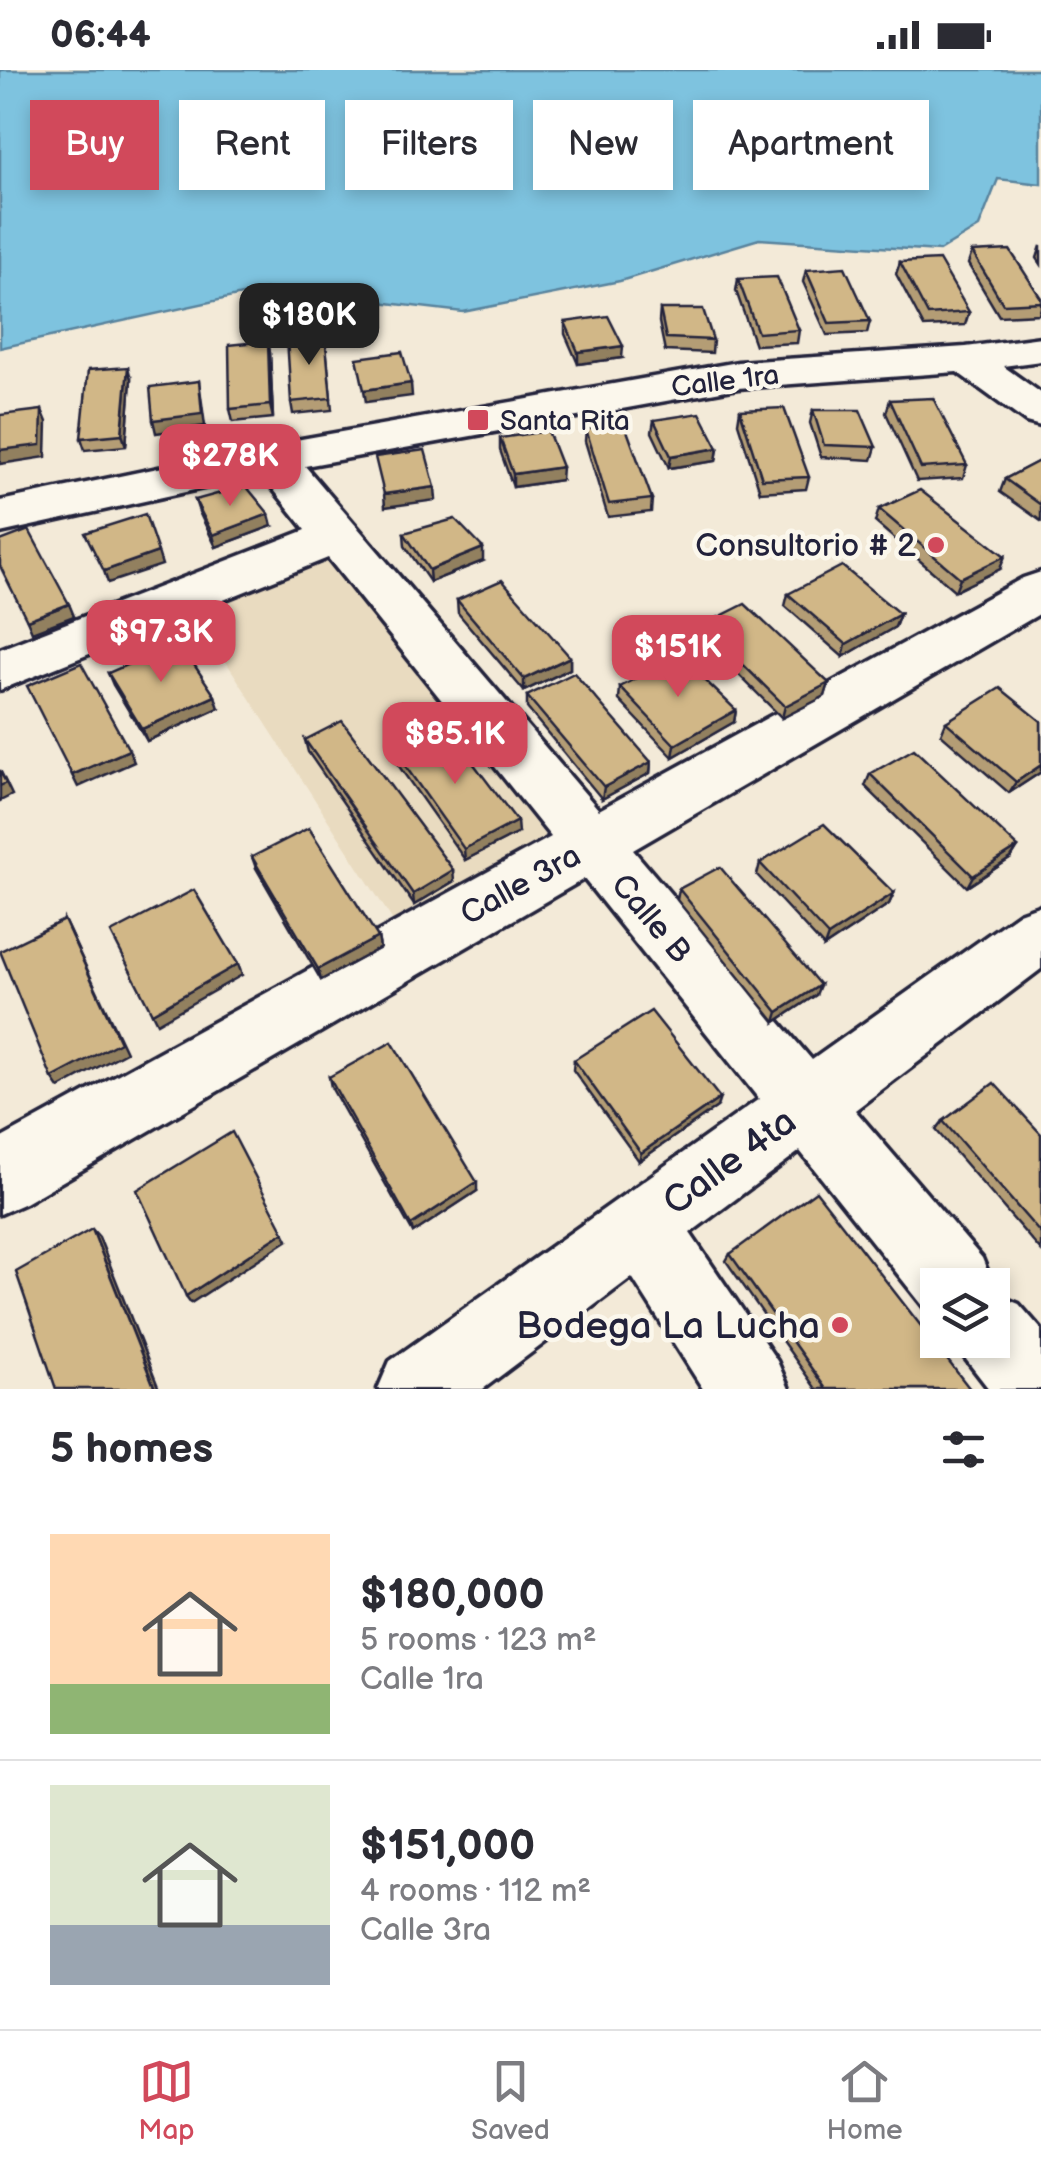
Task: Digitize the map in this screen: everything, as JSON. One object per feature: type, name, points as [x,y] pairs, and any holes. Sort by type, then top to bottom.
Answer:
[{"type":"street","name":"Calle 1ra","points":[[0,518],[273,458],[738,374],[966,359],[1041,350]]},
{"type":"street","points":[[966,359],[1041,412]]},
{"type":"street","name":"Calle B","points":[[273,458],[940,1268]]},
{"type":"street","points":[[0,670],[337,536]]},
{"type":"street","name":"Calle 3ra","points":[[0,1178],[1041,590]]},
{"type":"street","name":"Calle 4ta","points":[[418,1389],[1041,933]]},
{"type":"street","points":[[641,1225],[749,1389]]},
{"type":"street","points":[[1010,1353],[1040,1389]]},
{"type":"shaded area","points":[[329,557],[549,841],[395,924],[194,612]]},
{"type":"water","points":[[0,70],[1041,70],[1041,184],[998,179],[979,227],[939,251],[759,239],[620,281],[463,312],[269,289],[0,348]]},
{"type":"building","points":[[1010,250],[1041,302],[1003,304],[972,252]]},
{"type":"building","points":[[939,260],[969,312],[928,315],[900,262]]},
{"type":"building","points":[[845,267],[870,321],[829,323],[806,270]]},
{"type":"building","points":[[777,277],[799,330],[758,333],[738,279]]},
{"type":"building","points":[[660,309],[703,309],[713,340],[666,338]]},
{"type":"building","points":[[608,316],[623,346],[578,352],[565,322]]},
{"type":"building","points":[[325,334],[331,398],[291,402],[287,338]]},
{"type":"building","points":[[268,341],[270,405],[230,409],[229,345]]},
{"type":"building","points":[[402,352],[411,383],[364,390],[357,358]]},
{"type":"building","points":[[128,367],[122,434],[81,438],[88,370]]},
{"type":"building","points":[[199,381],[202,414],[153,420],[150,387]]},
{"type":"building","points":[[933,398],[967,465],[921,468],[890,400]]},
{"type":"building","points":[[784,408],[809,477],[762,479],[740,410]]},
{"type":"building","points":[[42,410],[41,445],[0,450],[0,415]]},
{"type":"building","points":[[813,410],[860,410],[876,447],[824,445]]},
{"type":"building","points":[[700,413],[718,448],[671,456],[654,420]]},
{"type":"building","points":[[625,425],[652,499],[609,504],[586,429]]},
{"type":"building","points":[[548,431],[562,467],[513,474],[500,438]]},
{"type":"building","points":[[425,450],[435,487],[384,494],[375,457]]},
{"type":"building","points":[[1041,460],[1041,505],[1005,479]]},
{"type":"building","points":[[246,486],[269,514],[213,535],[195,500]]},
{"type":"building","name":"Consultorio # 2","points":[[920,490],[1005,556],[960,578],[879,509]]},
{"type":"building","points":[[145,514],[158,552],[104,571],[85,533]]},
{"type":"building","points":[[455,519],[483,548],[429,570],[404,533]]},
{"type":"building","points":[[29,530],[69,604],[27,620],[0,566],[0,541]]},
{"type":"building","points":[[842,566],[900,614],[846,644],[788,594]]},
{"type":"building","points":[[502,580],[570,657],[524,679],[457,600]]},
{"type":"building","points":[[745,604],[829,683],[785,706],[703,625]]},
{"type":"building","points":[[179,642],[215,696],[142,729],[108,673]]},
{"type":"building","points":[[680,656],[736,710],[675,745],[620,687]]},
{"type":"building","points":[[81,663],[129,750],[72,775],[27,686]]},
{"type":"building","points":[[574,673],[651,762],[604,787],[527,696]]},
{"type":"building","points":[[1000,688],[1041,721],[1041,765],[1016,782],[946,722]]},
{"type":"building","points":[[342,721],[453,870],[413,894],[305,740]]},
{"type":"building","points":[[445,726],[517,821],[464,849],[394,750]]},
{"type":"building","points":[[914,749],[1018,847],[973,876],[870,774]]},
{"type":"building","points":[[824,824],[894,893],[828,936],[760,863]]},
{"type":"building","points":[[309,828],[378,937],[318,969],[252,857]]},
{"type":"building","points":[[720,867],[820,985],[778,1012],[679,889]]},
{"type":"building","points":[[194,890],[238,964],[152,1013],[111,933]]},
{"type":"building","points":[[64,920],[120,1042],[52,1078],[0,951]]},
{"type":"building","points":[[651,1011],[720,1098],[641,1153],[574,1060]]},
{"type":"building","points":[[392,1042],[477,1182],[411,1225],[329,1077]]},
{"type":"building","points":[[994,1083],[1041,1134],[1041,1234],[943,1121]]},
{"type":"building","points":[[232,1132],[284,1232],[186,1296],[137,1190]]},
{"type":"building","name":"Bodega La Lucha","points":[[816,1191],[920,1325],[920,1358],[946,1358],[970,1389],[826,1389],[730,1254]]},
{"type":"building","points":[[92,1229],[155,1389],[56,1389],[16,1272]]},
{"type":"place","name":"Santa Rita","points":[[478,420]]},
{"type":"place","name":"Consultorio # 2","points":[[936,545]]},
{"type":"place","name":"Bodega La Lucha","points":[[840,1325]]}]
